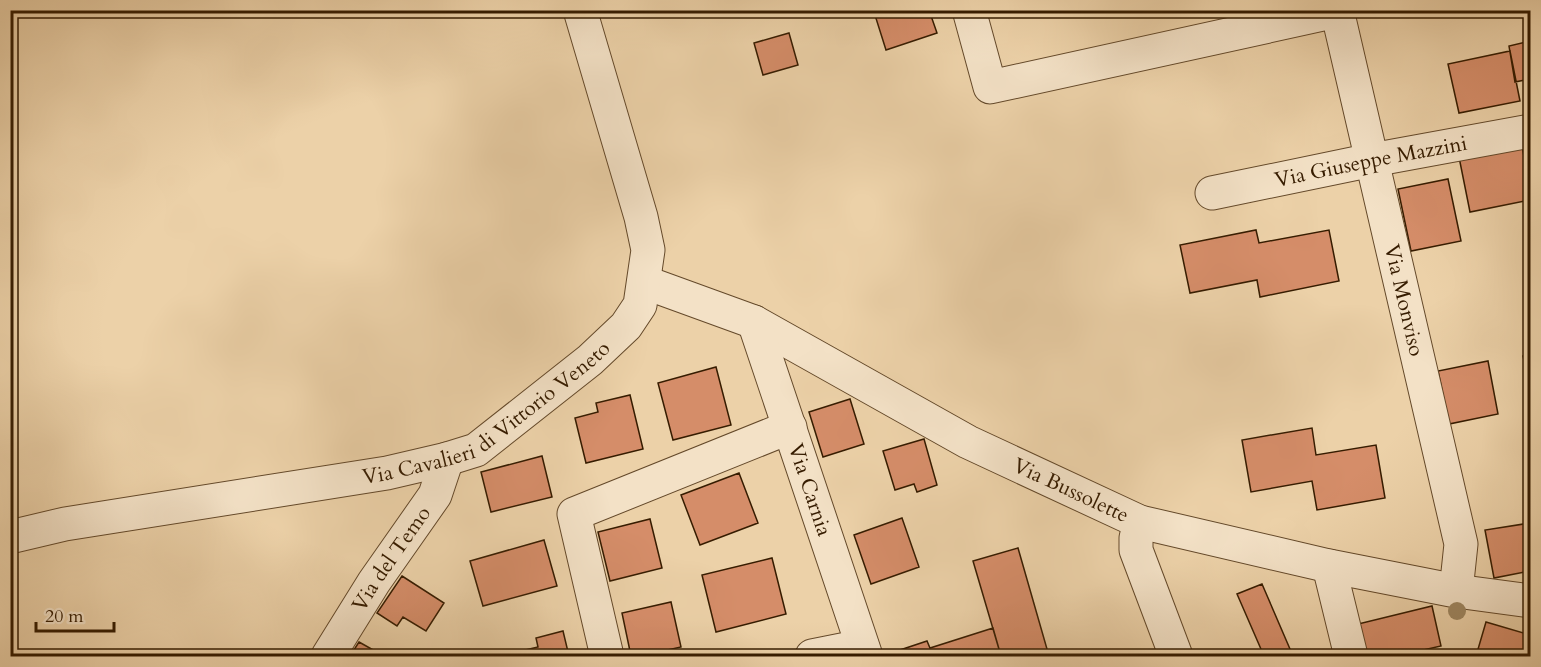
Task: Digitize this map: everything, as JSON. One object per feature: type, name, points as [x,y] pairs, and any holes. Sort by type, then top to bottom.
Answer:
[{"type":"street","name":"Via Cavalieri di Vittorio Veneto","points":[[10,537],[65,524],[387,473],[447,459],[476,450],[590,360],[626,326],[640,305],[648,250],[641,217],[580,10]]},
{"type":"street","name":"Via Monviso","points":[[969,10],[990,87],[1337,11],[1461,544],[1456,591]]},
{"type":"street","name":"Via Giuseppe Mazzini","points":[[1212,193],[1530,131]]},
{"type":"street","name":"Via Bussolette","points":[[644,282],[754,322],[968,442],[1140,522],[1329,566],[1456,591],[1530,601]]},
{"type":"street","name":"Via Carnia","points":[[754,322],[864,651]]},
{"type":"street","points":[[607,657],[574,514],[790,427]]},
{"type":"street","name":"Via del Temo","points":[[328,657],[374,582],[435,495],[447,459]]},
{"type":"street","points":[[1140,522],[1136,550],[1176,657]]},
{"type":"street","points":[[1329,566],[1351,657]]},
{"type":"street","points":[[812,657],[864,651]]},
{"type":"building","points":[[879,10],[929,10],[937,33],[886,50],[874,12]]},
{"type":"building","points":[[789,33],[798,65],[763,75],[754,43]]},
{"type":"building","points":[[1530,41],[1530,79],[1515,82],[1509,46]]},
{"type":"building","points":[[1510,51],[1520,101],[1459,113],[1448,64]]},
{"type":"building","points":[[1521,140],[1530,200],[1470,212],[1458,152]]},
{"type":"building","points":[[1448,179],[1461,241],[1411,251],[1398,189]]},
{"type":"building","points":[[1256,230],[1259,243],[1329,230],[1339,281],[1260,297],[1257,280],[1190,293],[1180,245]]},
{"type":"building","points":[[1530,354],[1530,385],[1523,356]]},
{"type":"building","points":[[1488,361],[1498,414],[1449,424],[1438,371]]},
{"type":"building","points":[[716,367],[731,425],[673,440],[658,383]]},
{"type":"building","points":[[630,395],[643,449],[586,463],[575,418],[598,412],[596,403]]},
{"type":"building","points":[[850,399],[864,444],[823,457],[809,412]]},
{"type":"building","points":[[1312,428],[1316,455],[1376,445],[1385,498],[1317,510],[1312,481],[1251,492],[1242,440]]},
{"type":"building","points":[[924,439],[937,485],[917,492],[914,484],[895,490],[883,451]]},
{"type":"building","points":[[542,456],[552,497],[491,512],[481,472]]},
{"type":"building","points":[[739,473],[758,523],[700,545],[681,495]]},
{"type":"building","points":[[902,518],[919,567],[871,584],[854,535]]},
{"type":"building","points":[[650,519],[662,568],[610,581],[598,532]]},
{"type":"building","points":[[1530,523],[1530,571],[1494,578],[1485,530]]},
{"type":"building","points":[[544,540],[557,586],[483,606],[470,561]]},
{"type":"building","points":[[1018,548],[1049,656],[1001,656],[973,561]]},
{"type":"building","points":[[772,558],[786,614],[716,632],[702,575]]},
{"type":"building","points":[[402,576],[444,603],[426,631],[403,617],[397,626],[377,613]]},
{"type":"building","points":[[1262,584],[1293,656],[1264,656],[1237,594]]},
{"type":"building","points":[[671,602],[681,647],[631,656],[622,613]]},
{"type":"building","points":[[1432,606],[1441,646],[1397,656],[1362,656],[1354,625]]},
{"type":"building","points":[[1486,622],[1530,635],[1526,656],[1476,656]]},
{"type":"building","points":[[993,628],[1001,656],[889,656],[888,654],[927,641],[930,648]]},
{"type":"building","points":[[563,631],[569,656],[500,656],[538,647],[536,638]]},
{"type":"building","points":[[359,642],[384,656],[350,656]]}]
